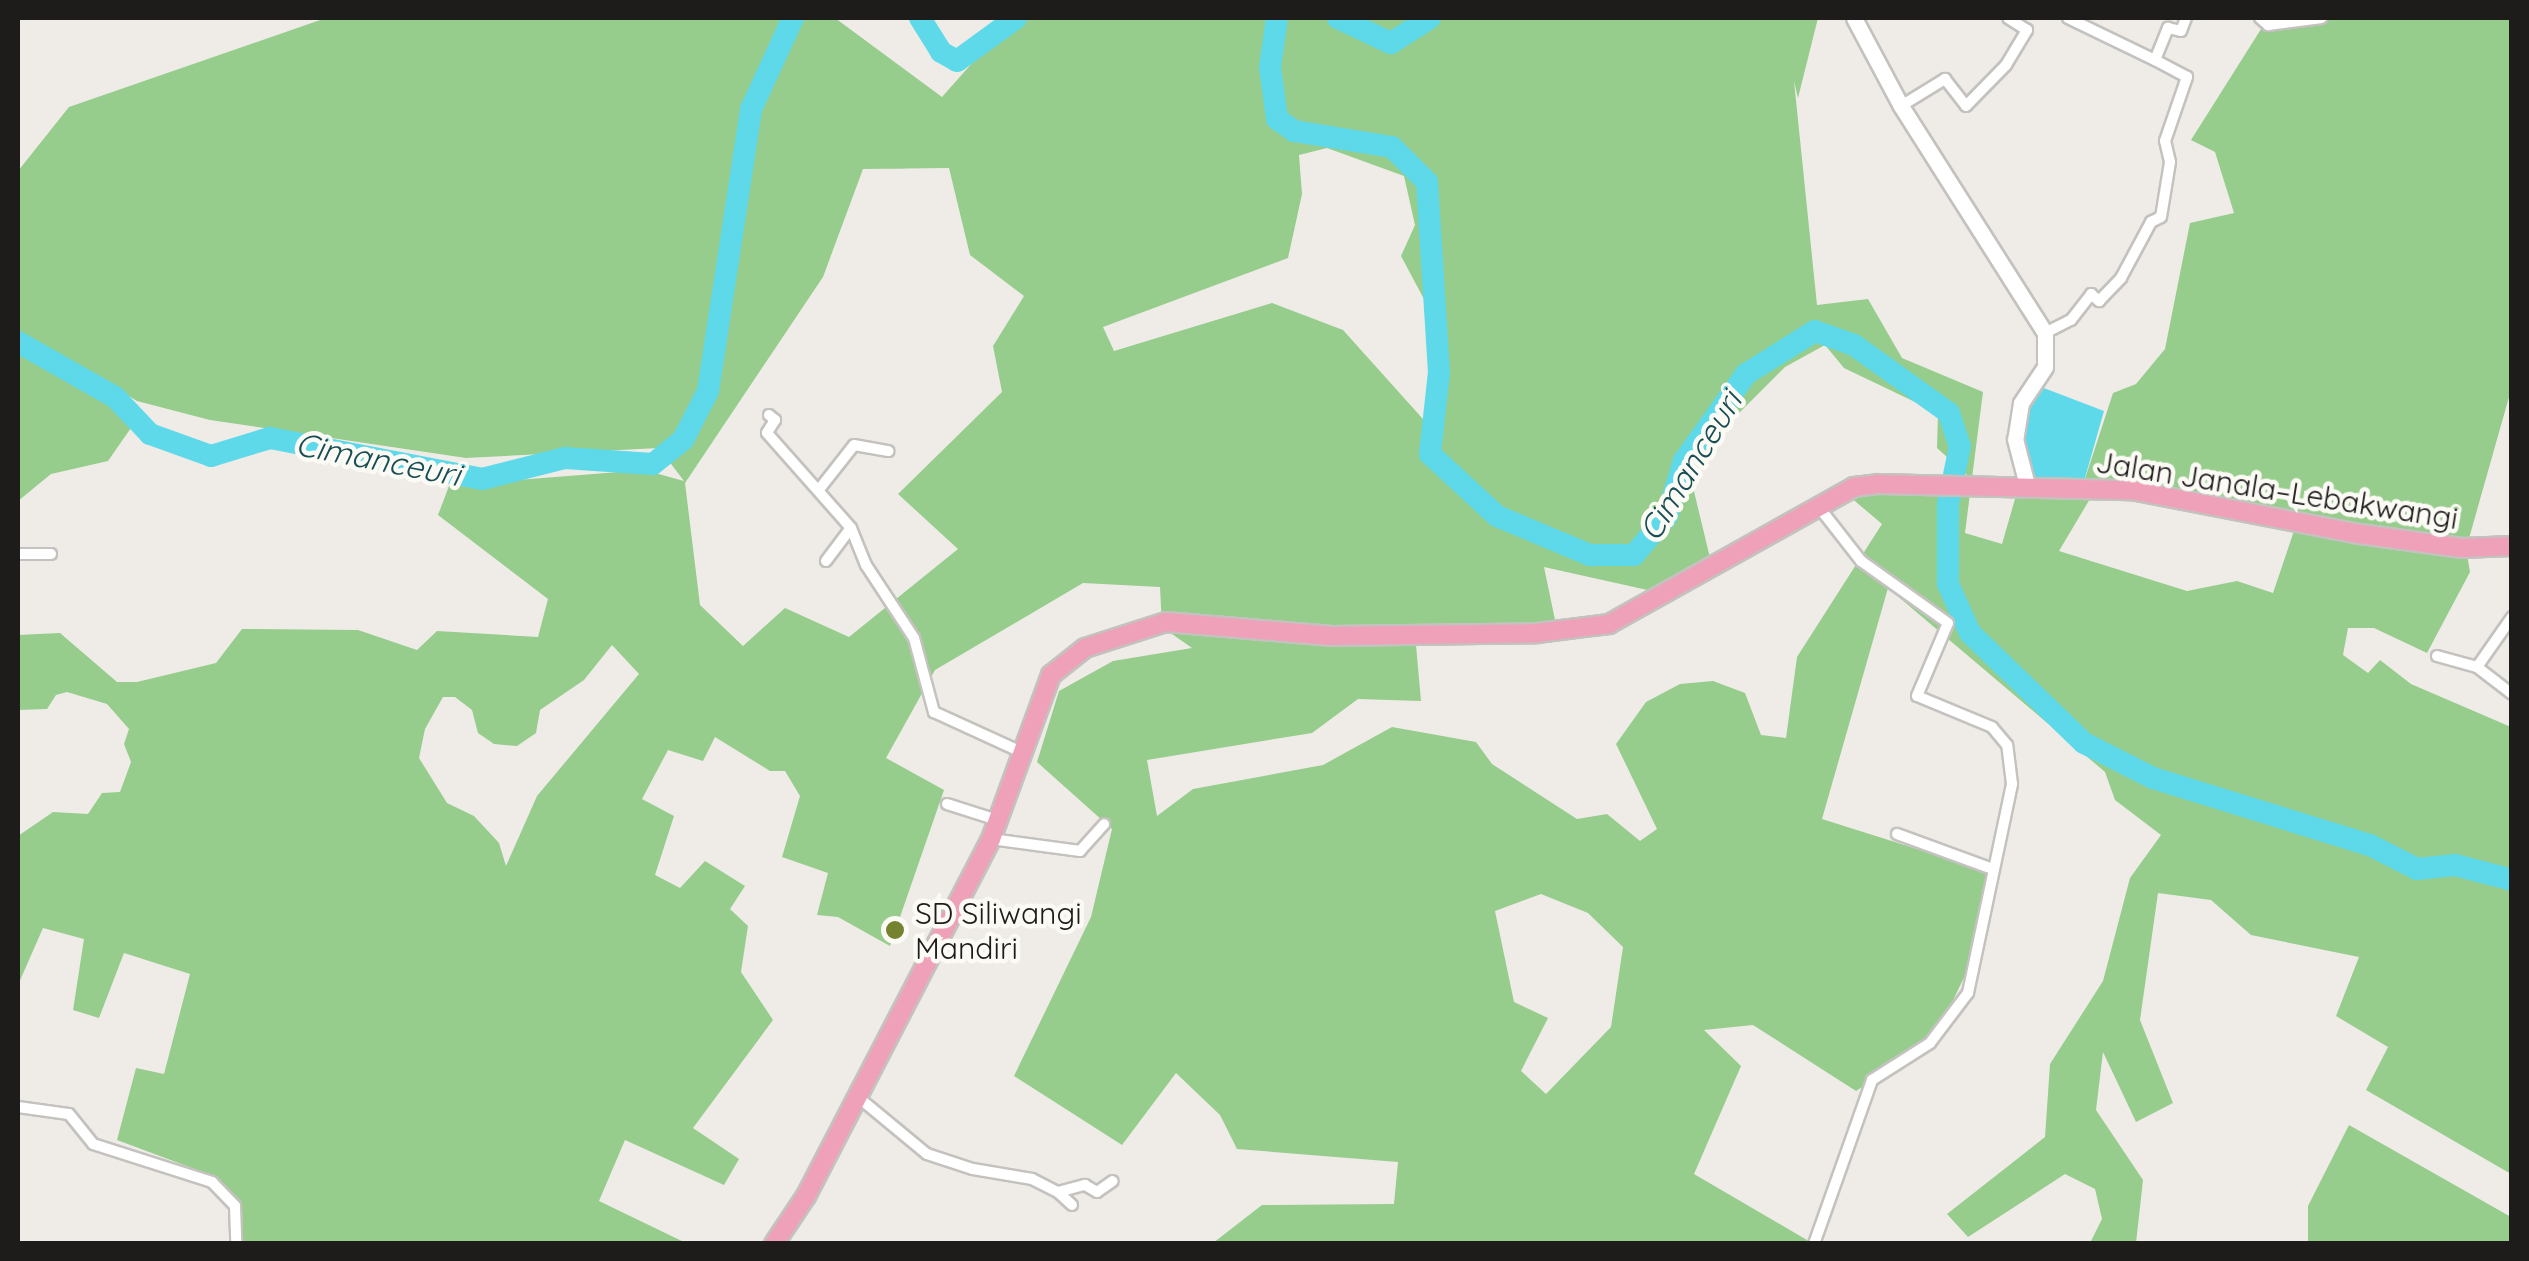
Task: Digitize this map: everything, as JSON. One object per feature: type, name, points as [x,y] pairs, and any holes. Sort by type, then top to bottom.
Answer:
[{"type":"main road","name":"Jalan Janala–Lebakwangi","points":[[1818,506],[1854,487],[1974,484],[2131,490],[2360,534],[2462,548],[2512,546]]},
{"type":"main road","points":[[774,1244],[858,1097],[991,839],[1019,752],[1050,675],[1065,660],[1166,622],[1332,636],[1580,630],[1637,610],[1818,506]]},
{"type":"street","points":[[1854,18],[1900,106],[2045,333],[2044,367],[2021,403],[2015,439],[2027,485]]},
{"type":"street","points":[[2008,18],[2028,30]]},
{"type":"street","points":[[1900,106],[1945,79],[1966,106],[2006,65],[2035,18]]},
{"type":"street","points":[[2045,333],[2070,320],[2091,294],[2099,301],[2121,278],[2151,222],[2161,217],[2170,162],[2165,141],[2187,77],[2068,18]]},
{"type":"street","points":[[2155,60],[2168,28],[2181,30],[2186,18]]},
{"type":"street","points":[[2260,18],[2268,24],[2322,18]]},
{"type":"street","points":[[769,414],[775,420],[767,434],[821,487],[851,528],[866,566],[914,638],[934,712],[1019,752]]},
{"type":"street","points":[[821,487],[854,445],[888,451]]},
{"type":"street","points":[[1814,1244],[1872,1080],[1930,1043],[1968,993],[1981,958],[1990,868],[2012,784],[2007,744],[1992,727],[1920,701],[1917,688],[1948,623],[1861,561],[1818,506]]},
{"type":"street","points":[[826,561],[851,528]]},
{"type":"street","points":[[18,554],[51,554]]},
{"type":"street","points":[[2477,668],[2512,617]]},
{"type":"street","points":[[2437,656],[2477,668],[2512,694]]},
{"type":"street","points":[[947,804],[997,820]]},
{"type":"street","points":[[991,839],[1080,850],[1104,824]]},
{"type":"street","points":[[1897,834],[1990,868]]},
{"type":"street","points":[[858,1097],[927,1154],[1032,1179],[1058,1192],[1072,1205]]},
{"type":"street","points":[[18,1107],[69,1114],[94,1144],[212,1182],[235,1206],[236,1244]]},
{"type":"street","points":[[1058,1192],[1085,1185],[1098,1192],[1113,1181]]},
{"type":"green space","points":[[326,18],[835,18],[942,97],[1012,18],[1818,18],[1798,98],[1794,81],[1817,305],[1868,299],[1902,358],[1983,392],[1965,533],[2002,544],[2019,485],[2083,485],[2113,393],[2136,384],[2165,349],[2190,223],[2234,213],[2215,152],[2191,140],[2268,18],[2511,18],[2511,390],[2466,549],[2470,572],[2427,653],[2374,628],[2348,628],[2343,655],[2368,673],[2380,660],[2411,684],[2511,727],[2511,1174],[2366,1090],[2388,1047],[2336,1016],[2359,957],[2251,935],[2211,900],[2158,893],[2140,1020],[2173,1103],[2136,1122],[2103,1052],[2096,1110],[2143,1180],[2136,1243],[2090,1243],[2102,1219],[2095,1189],[2065,1174],[1968,1237],[1947,1214],[2045,1137],[2050,1064],[2103,981],[2130,878],[2161,835],[2115,800],[2105,772],[1888,588],[1822,819],[1993,873],[1981,942],[1934,1040],[1856,1091],[1753,1025],[1704,1030],[1741,1066],[1694,1174],[1812,1243],[1213,1243],[1262,1205],[1394,1204],[1398,1162],[1237,1149],[1220,1115],[1176,1073],[1122,1145],[1014,1076],[1091,917],[1112,829],[1037,762],[1059,691],[1113,661],[1192,648],[1162,627],[1160,587],[1083,583],[935,670],[886,758],[944,790],[890,946],[838,917],[817,915],[828,873],[782,857],[800,796],[785,771],[770,771],[715,737],[703,761],[668,750],[642,799],[674,816],[655,875],[680,888],[705,861],[745,886],[730,909],[748,926],[741,972],[773,1020],[693,1128],[739,1159],[724,1185],[625,1140],[599,1201],[686,1243],[234,1243],[229,1196],[208,1174],[117,1140],[136,1068],[164,1074],[190,974],[124,953],[99,1018],[73,1010],[84,939],[43,928],[18,985],[18,836],[53,812],[88,814],[102,793],[120,792],[131,762],[124,744],[129,729],[107,704],[67,692],[56,695],[47,709],[18,710],[18,635],[60,633],[117,682],[137,682],[216,663],[242,629],[358,630],[417,650],[437,631],[538,637],[548,599],[438,515],[454,473],[493,482],[644,470],[684,481],[659,448],[466,458],[210,420],[137,401],[18,331],[18,171],[69,107]],"holes":[[[1327,148],[1404,176],[1415,225],[1401,256],[1448,344],[1440,438],[1343,330],[1272,303],[1114,351],[1103,327],[1288,258],[1302,194],[1299,155]],[[949,168],[970,255],[1024,296],[993,346],[1002,392],[898,494],[958,549],[849,637],[785,608],[743,646],[700,605],[685,483],[823,277],[863,169]],[[1825,345],[1844,368],[1938,413],[1937,448],[1967,475],[1843,491],[1882,524],[1797,657],[1786,738],[1761,735],[1745,693],[1713,681],[1680,684],[1646,702],[1616,744],[1657,829],[1640,841],[1607,814],[1577,819],[1492,764],[1476,742],[1392,727],[1323,765],[1193,789],[1157,816],[1147,760],[1312,733],[1358,699],[1421,701],[1416,645],[1559,639],[1544,567],[1670,595],[1711,562],[1692,483],[1716,436],[1785,367]],[[2097,487],[2297,522],[2273,593],[2237,581],[2187,591],[2059,551]],[[612,645],[639,674],[537,796],[506,866],[499,843],[474,816],[447,803],[419,758],[425,729],[443,697],[455,697],[472,710],[478,733],[494,744],[517,746],[536,733],[540,710],[584,680]],[[1541,894],[1588,913],[1623,947],[1611,1027],[1546,1094],[1521,1071],[1548,1018],[1514,1002],[1495,911]]]},
{"type":"green space","points":[[18,354],[90,390],[133,425],[108,461],[51,474],[18,501]]},
{"type":"green space","points":[[2349,1125],[2511,1217],[2511,1243],[2308,1243],[2308,1206]]},
{"type":"water","points":[[2031,383],[2104,411],[2083,485],[2033,482],[2014,447]]},
{"type":"waterway","name":"Cimanceuri","points":[[18,342],[115,397],[150,434],[211,456],[270,438],[482,479],[565,458],[653,464],[683,440],[708,391],[751,109],[793,18]]},
{"type":"waterway","name":"Cimanceuri","points":[[920,18],[941,52],[957,61],[1016,18]]},
{"type":"waterway","name":"Cimanceuri","points":[[1277,18],[1270,67],[1277,119],[1294,131],[1392,147],[1427,182],[1439,372],[1430,454],[1497,516],[1590,555],[1634,555],[1667,516],[1684,461],[1746,374],[1815,331],[1854,345],[1949,413],[1960,446],[1948,504],[1948,584],[1970,633],[2084,743],[2153,778],[2370,845],[2417,869],[2455,865],[2512,880]]},
{"type":"waterway","name":"Cimanceuri","points":[[1338,18],[1391,43],[1430,18]]},
{"type":"place","name":"SD Siliwangi Mandiri","points":[[895,930]]}]
